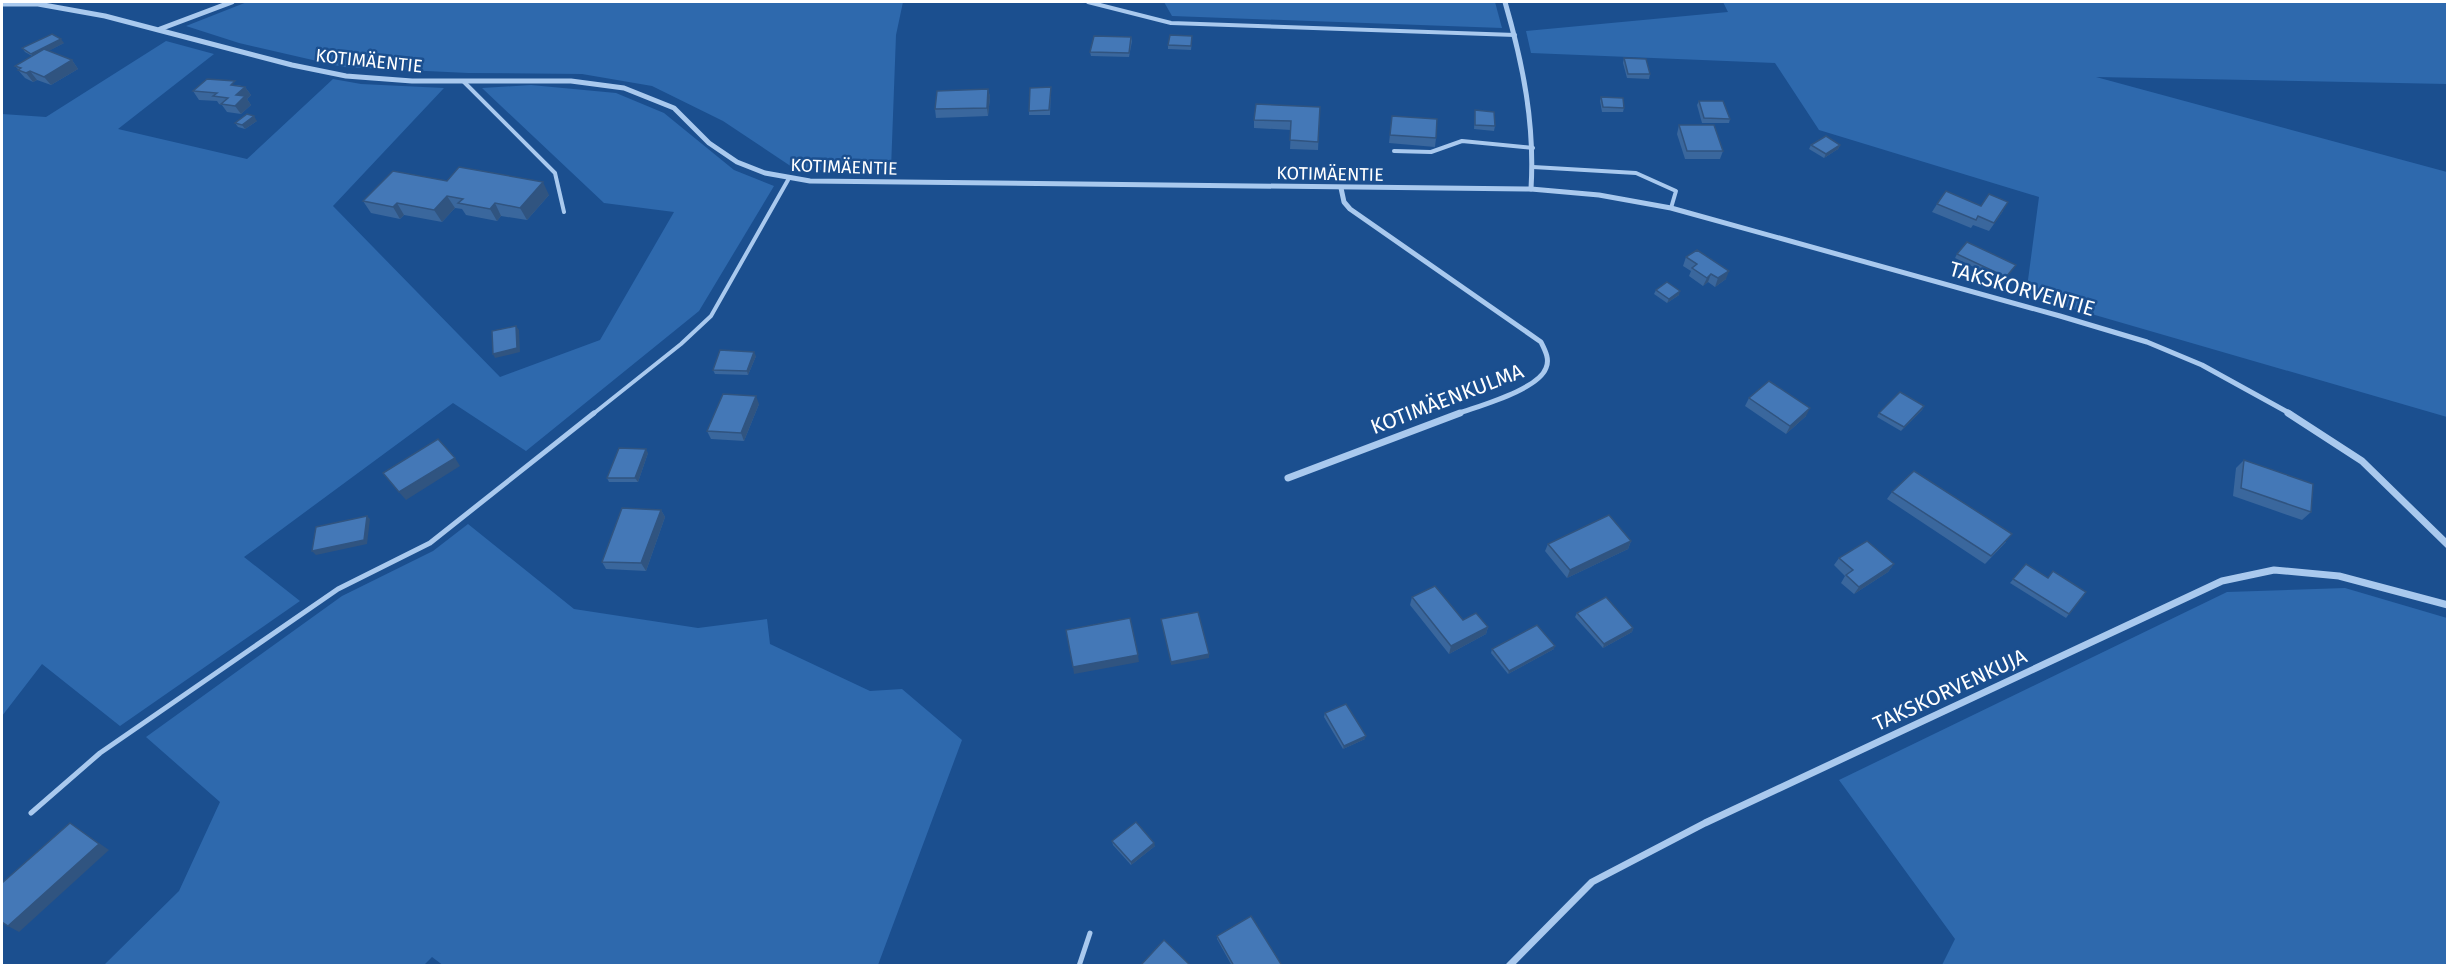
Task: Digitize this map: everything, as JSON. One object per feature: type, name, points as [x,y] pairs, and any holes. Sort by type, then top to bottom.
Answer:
[{"type":"street","name":"KOTIMÄENTIE","points":[[2,4],[18,2],[38,4],[116,17],[211,45],[325,72],[366,78],[464,82],[578,82],[639,93],[673,107],[709,142],[737,162],[758,173],[788,180],[827,183],[1532,189]]},
{"type":"street","points":[[159,29],[232,2]]},
{"type":"street","points":[[1505,2],[1524,65],[1532,117],[1532,189]]},
{"type":"street","name":"KOTIMÄENKULMA","points":[[1288,478],[1520,390],[1540,380],[1548,368],[1547,353],[1541,342],[1350,209],[1344,202],[1341,188]]},
{"type":"street","name":"TAKSKORVENTIE","points":[[1532,189],[1599,195],[1671,208],[2147,342],[2202,365],[2307,423],[2362,461],[2448,545]]},
{"type":"street","name":"TAKSKORVENKUJA","points":[[1509,966],[1592,882],[1705,823],[2222,581],[2274,570],[2339,576],[2448,605]]},
{"type":"lane","points":[[1088,2],[1171,23],[1515,35]]},
{"type":"lane","points":[[464,82],[555,173],[564,212]]},
{"type":"lane","points":[[1394,151],[1431,152],[1462,141],[1533,148]]},
{"type":"lane","points":[[1533,166],[1636,173],[1677,191],[1671,208]]},
{"type":"lane","points":[[31,813],[100,753],[338,589],[430,543],[681,344],[711,316],[788,180]]},
{"type":"lane","points":[[1079,966],[1090,933]]},
{"type":"shaded area","points":[[247,2],[903,2],[896,35],[891,169],[848,171],[795,169],[723,121],[652,86],[582,74],[468,73],[343,67],[239,43],[186,26]]},
{"type":"shaded area","points":[[1164,2],[1495,2],[1502,28],[1172,16]]},
{"type":"shaded area","points":[[1723,2],[2447,2],[2447,84],[2096,77],[2447,172],[2447,417],[2026,295],[2039,197],[1819,130],[1775,63],[1531,53],[1526,31],[1728,12]]},
{"type":"shaded area","points":[[166,41],[214,54],[118,129],[247,159],[333,79],[361,84],[444,88],[333,206],[500,377],[600,340],[674,212],[604,203],[482,88],[531,85],[616,93],[664,113],[734,170],[774,186],[699,311],[526,451],[453,403],[244,557],[300,601],[120,726],[42,664],[2,716],[2,114],[46,117]]},
{"type":"shaded area","points":[[468,524],[574,609],[698,628],[767,619],[770,644],[870,691],[902,689],[962,740],[878,965],[444,966],[432,957],[423,966],[104,965],[179,891],[220,802],[146,737],[342,596],[433,551]]},
{"type":"shaded area","points":[[2345,588],[2447,618],[2447,965],[1942,965],[1955,939],[1839,780],[2227,592]]},
{"type":"building","points":[[52,34],[61,39],[31,54],[22,48]]},
{"type":"building","points":[[1170,35],[1192,36],[1191,46],[1168,45]]},
{"type":"building","points":[[1094,36],[1131,37],[1129,53],[1090,52]]},
{"type":"building","points":[[44,49],[72,60],[44,77],[30,71],[26,73],[18,70],[21,68],[15,66]]},
{"type":"building","points":[[1624,58],[1646,59],[1650,74],[1628,74]]},
{"type":"building","points":[[207,79],[235,81],[231,85],[245,87],[236,95],[245,96],[235,106],[221,104],[228,98],[213,96],[217,93],[193,91]]},
{"type":"building","points":[[1051,87],[1049,110],[1029,111],[1030,88]]},
{"type":"building","points":[[988,89],[987,108],[935,109],[937,91]]},
{"type":"building","points":[[1601,97],[1623,98],[1624,108],[1603,107]]},
{"type":"building","points":[[1699,101],[1723,101],[1730,119],[1704,118]]},
{"type":"building","points":[[1256,104],[1320,107],[1318,142],[1290,140],[1291,121],[1254,120]]},
{"type":"building","points":[[1475,110],[1494,112],[1495,126],[1475,125]]},
{"type":"building","points":[[247,114],[254,116],[242,125],[235,123]]},
{"type":"building","points":[[1392,116],[1437,119],[1436,138],[1390,135]]},
{"type":"building","points":[[1679,125],[1714,125],[1723,151],[1687,151]]},
{"type":"building","points":[[1826,136],[1840,145],[1826,154],[1811,145]]},
{"type":"building","points":[[459,167],[543,182],[520,208],[495,203],[490,209],[458,203],[463,199],[447,196],[434,210],[397,203],[393,207],[363,201],[393,171],[447,181]]},
{"type":"building","points":[[1946,191],[1981,206],[1989,194],[2008,202],[1994,223],[1978,216],[1976,220],[1937,204]]},
{"type":"building","points":[[1967,242],[2016,265],[2006,277],[1957,254]]},
{"type":"building","points":[[1697,250],[1729,271],[1718,278],[1711,274],[1707,278],[1692,268],[1697,264],[1686,257]]},
{"type":"building","points":[[1667,282],[1680,291],[1669,299],[1656,290]]},
{"type":"building","points":[[516,326],[517,348],[493,354],[492,331]]},
{"type":"building","points":[[720,350],[754,352],[747,371],[713,370]]},
{"type":"building","points":[[1769,381],[1810,408],[1790,426],[1749,398]]},
{"type":"building","points":[[1900,392],[1924,406],[1904,427],[1879,413]]},
{"type":"building","points":[[723,394],[756,396],[741,433],[707,431]]},
{"type":"building","points":[[438,439],[455,458],[399,492],[383,473]]},
{"type":"building","points":[[619,448],[646,449],[635,478],[607,478]]},
{"type":"building","points":[[2244,460],[2313,484],[2311,512],[2241,488]]},
{"type":"building","points":[[1914,471],[2012,534],[1991,556],[1892,492]]},
{"type":"building","points":[[622,508],[661,510],[641,563],[602,562]]},
{"type":"building","points":[[1609,515],[1631,541],[1570,570],[1548,544]]},
{"type":"building","points":[[367,516],[364,540],[312,551],[316,527]]},
{"type":"building","points":[[1867,541],[1894,564],[1859,587],[1846,575],[1853,570],[1839,558]]},
{"type":"building","points":[[2026,564],[2048,578],[2053,571],[2086,592],[2069,614],[2013,579]]},
{"type":"building","points":[[1435,586],[1463,620],[1476,613],[1488,627],[1451,646],[1412,597]]},
{"type":"building","points":[[1606,597],[1633,628],[1604,644],[1577,613]]},
{"type":"building","points":[[1198,612],[1209,654],[1171,662],[1161,619]]},
{"type":"building","points":[[1130,618],[1138,655],[1073,667],[1066,630]]},
{"type":"building","points":[[1537,625],[1555,646],[1509,671],[1492,649]]},
{"type":"building","points":[[1346,704],[1366,736],[1344,746],[1325,713]]},
{"type":"building","points":[[1136,822],[1154,843],[1131,862],[1112,841]]},
{"type":"building","points":[[70,823],[99,844],[8,926],[2,922],[2,883]]},
{"type":"building","points":[[1251,916],[1281,964],[1278,966],[1234,966],[1217,936]]},
{"type":"building","points":[[1164,940],[1191,966],[1140,966]]}]
